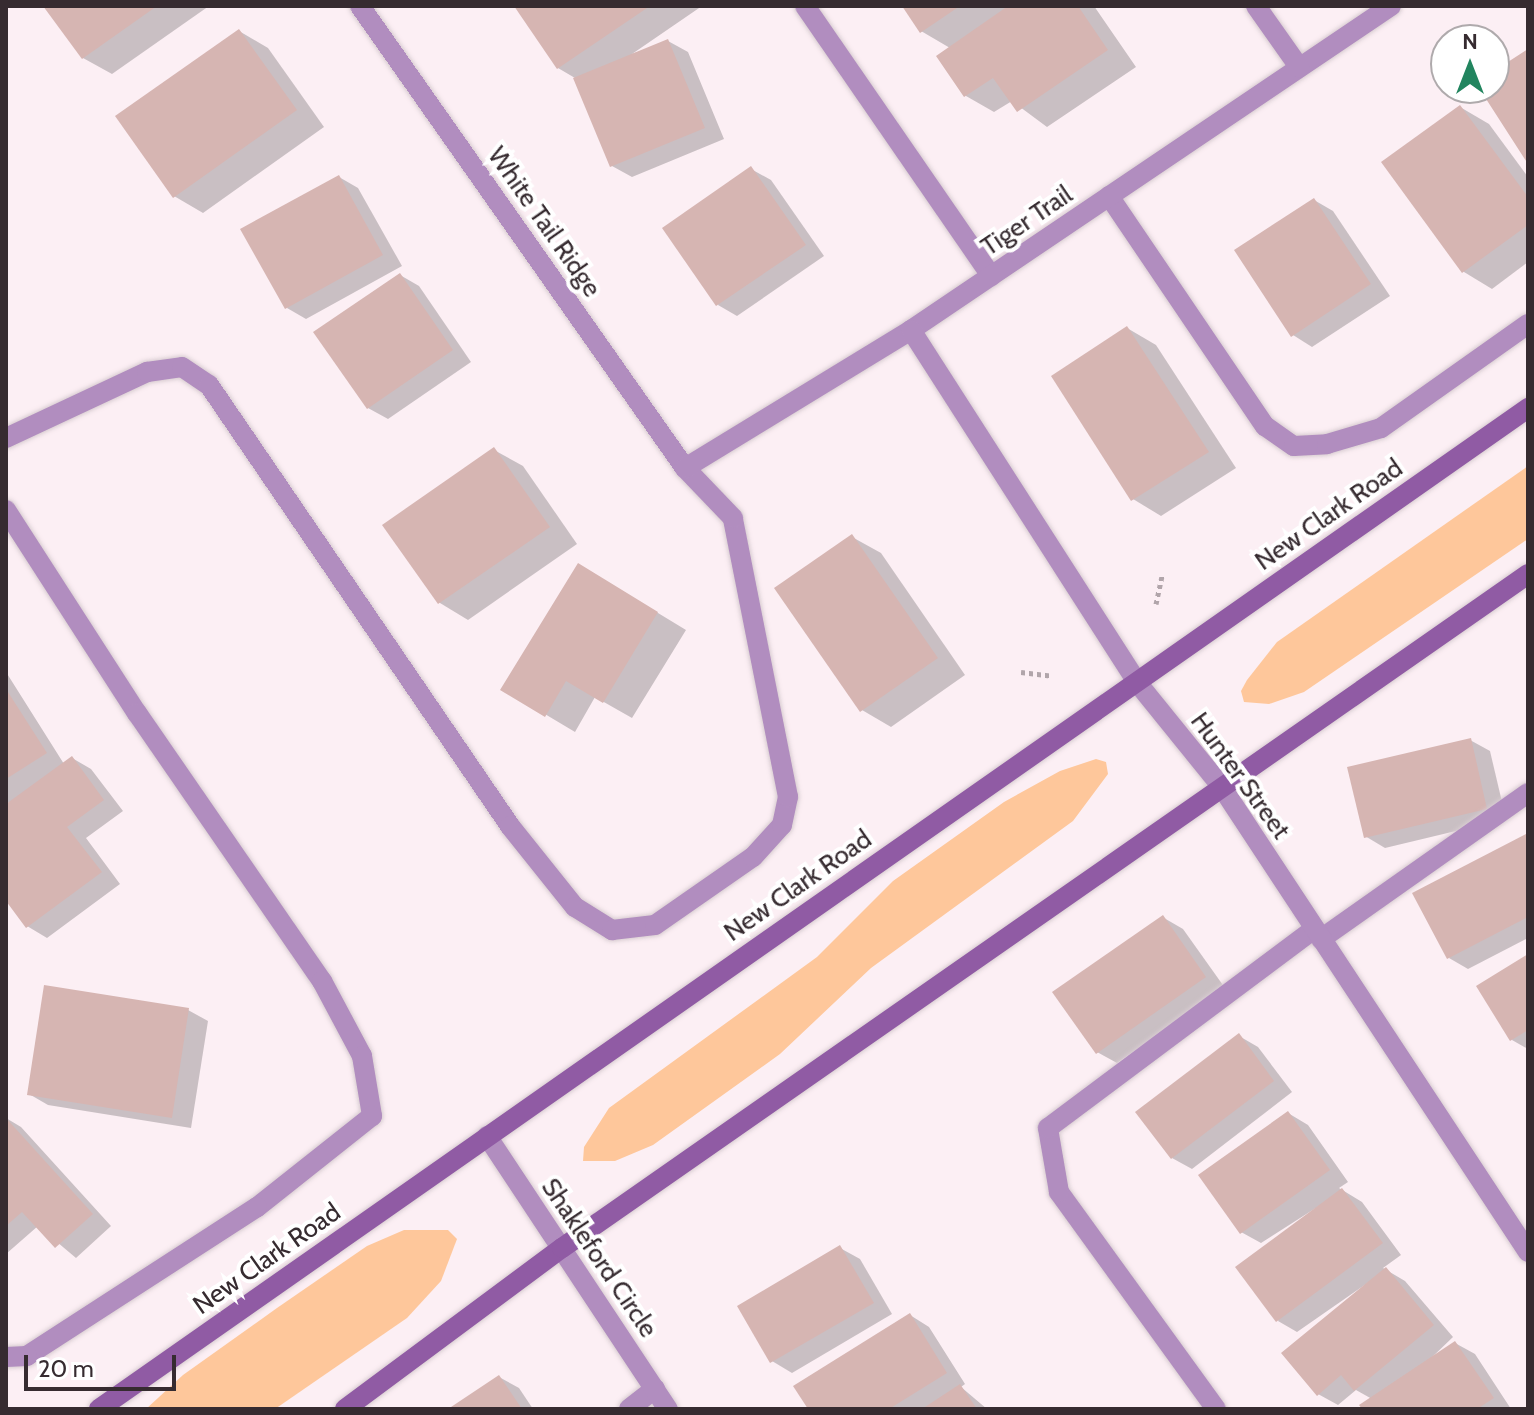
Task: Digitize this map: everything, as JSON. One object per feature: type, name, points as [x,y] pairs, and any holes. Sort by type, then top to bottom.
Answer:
[{"type":"main road","name":"New Clark Road","points":[[99,1409],[1528,408]]},
{"type":"main road","points":[[345,1409],[562,1248],[1528,574]]},
{"type":"street","name":"White Tail Ridge","points":[[6,438],[147,372],[182,367],[209,385],[510,826],[575,907],[612,930],[655,925],[753,857],[782,825],[788,797],[733,518],[685,468],[360,6]]},
{"type":"street","points":[[805,6],[991,276]]},
{"type":"street","points":[[1256,6],[1299,67]]},
{"type":"street","name":"Tiger Trail","points":[[685,468],[911,330],[1391,6]]},
{"type":"street","points":[[1109,196],[1265,426],[1294,446],[1327,444],[1381,428],[1528,324]]},
{"type":"street","name":"Hunter Street","points":[[911,330],[1136,681],[1221,786],[1528,1252]]},
{"type":"street","points":[[6,510],[137,713],[322,981],[362,1056],[372,1116],[257,1207],[27,1356],[6,1357]]},
{"type":"street","points":[[1216,1409],[1059,1192],[1048,1128],[1318,934],[1528,793]]},
{"type":"street","name":"Shakleford Circle","points":[[487,1136],[668,1409]]},
{"type":"street","points":[[629,1409],[655,1389]]},
{"type":"path","points":[[1156,604],[1162,575]]},
{"type":"path","points":[[1021,672],[1052,676]]},
{"type":"shaded area","points":[[1528,466],[1528,539],[1304,692],[1269,704],[1244,702],[1241,691],[1247,680],[1277,642]]},
{"type":"shaded area","points":[[1096,759],[1106,762],[1108,774],[1073,821],[871,968],[780,1054],[653,1145],[615,1161],[583,1161],[584,1147],[609,1108],[817,957],[893,881],[1004,802],[1060,771]]},
{"type":"shaded area","points":[[404,1230],[448,1230],[457,1239],[441,1281],[407,1318],[275,1409],[146,1409],[183,1375],[277,1308],[367,1246]]},
{"type":"building","points":[[43,6],[157,6],[82,59]]},
{"type":"building","points":[[514,6],[650,6],[557,69]]},
{"type":"building","points":[[902,6],[960,6],[920,33]]},
{"type":"building","points":[[1008,6],[1078,6],[1108,50],[1017,112],[993,78],[964,97],[936,56]]},
{"type":"building","points":[[239,29],[297,110],[173,198],[115,116]]},
{"type":"building","points":[[668,39],[705,128],[610,167],[573,78]]},
{"type":"building","points":[[1528,49],[1528,164],[1489,104],[1510,104],[1510,61]]},
{"type":"building","points":[[1460,105],[1528,197],[1528,225],[1462,273],[1381,162]]},
{"type":"building","points":[[751,166],[806,245],[716,306],[662,228]]},
{"type":"building","points":[[339,175],[383,255],[285,309],[240,229]]},
{"type":"building","points":[[1314,198],[1371,284],[1291,337],[1234,250]]},
{"type":"building","points":[[400,273],[453,350],[367,409],[313,332]]},
{"type":"building","points":[[1127,326],[1209,452],[1131,501],[1051,376]]},
{"type":"building","points":[[494,447],[550,527],[438,604],[382,525]]},
{"type":"building","points":[[852,534],[938,658],[860,712],[774,588]]},
{"type":"building","points":[[578,563],[658,612],[603,703],[566,681],[545,717],[500,690]]},
{"type":"building","points":[[6,689],[47,753],[6,779]]},
{"type":"building","points":[[1471,738],[1487,809],[1364,838],[1347,767]]},
{"type":"building","points":[[72,756],[104,800],[67,827],[102,872],[26,928],[6,901],[6,804]]},
{"type":"building","points":[[1528,833],[1528,917],[1447,959],[1412,893]]},
{"type":"building","points":[[1163,915],[1206,977],[1096,1054],[1052,992]]},
{"type":"building","points":[[1528,954],[1528,1030],[1510,1041],[1476,986]]},
{"type":"building","points":[[44,985],[189,1008],[172,1118],[27,1095]]},
{"type":"building","points":[[1239,1033],[1274,1081],[1171,1159],[1135,1112]]},
{"type":"building","points":[[1288,1111],[1330,1170],[1240,1234],[1198,1175]]},
{"type":"building","points":[[6,1118],[93,1214],[55,1248],[22,1212],[6,1226]]},
{"type":"building","points":[[1342,1188],[1383,1243],[1276,1322],[1235,1267]]},
{"type":"building","points":[[840,1245],[874,1303],[770,1363],[737,1306]]},
{"type":"building","points":[[1386,1267],[1434,1325],[1354,1391],[1341,1375],[1317,1396],[1281,1353]]},
{"type":"building","points":[[910,1313],[947,1373],[889,1409],[808,1409],[793,1386]]},
{"type":"building","points":[[1455,1341],[1494,1398],[1477,1409],[1362,1409],[1359,1405]]},
{"type":"building","points":[[499,1375],[522,1409],[448,1409]]},
{"type":"building","points":[[960,1384],[977,1409],[922,1409]]}]
